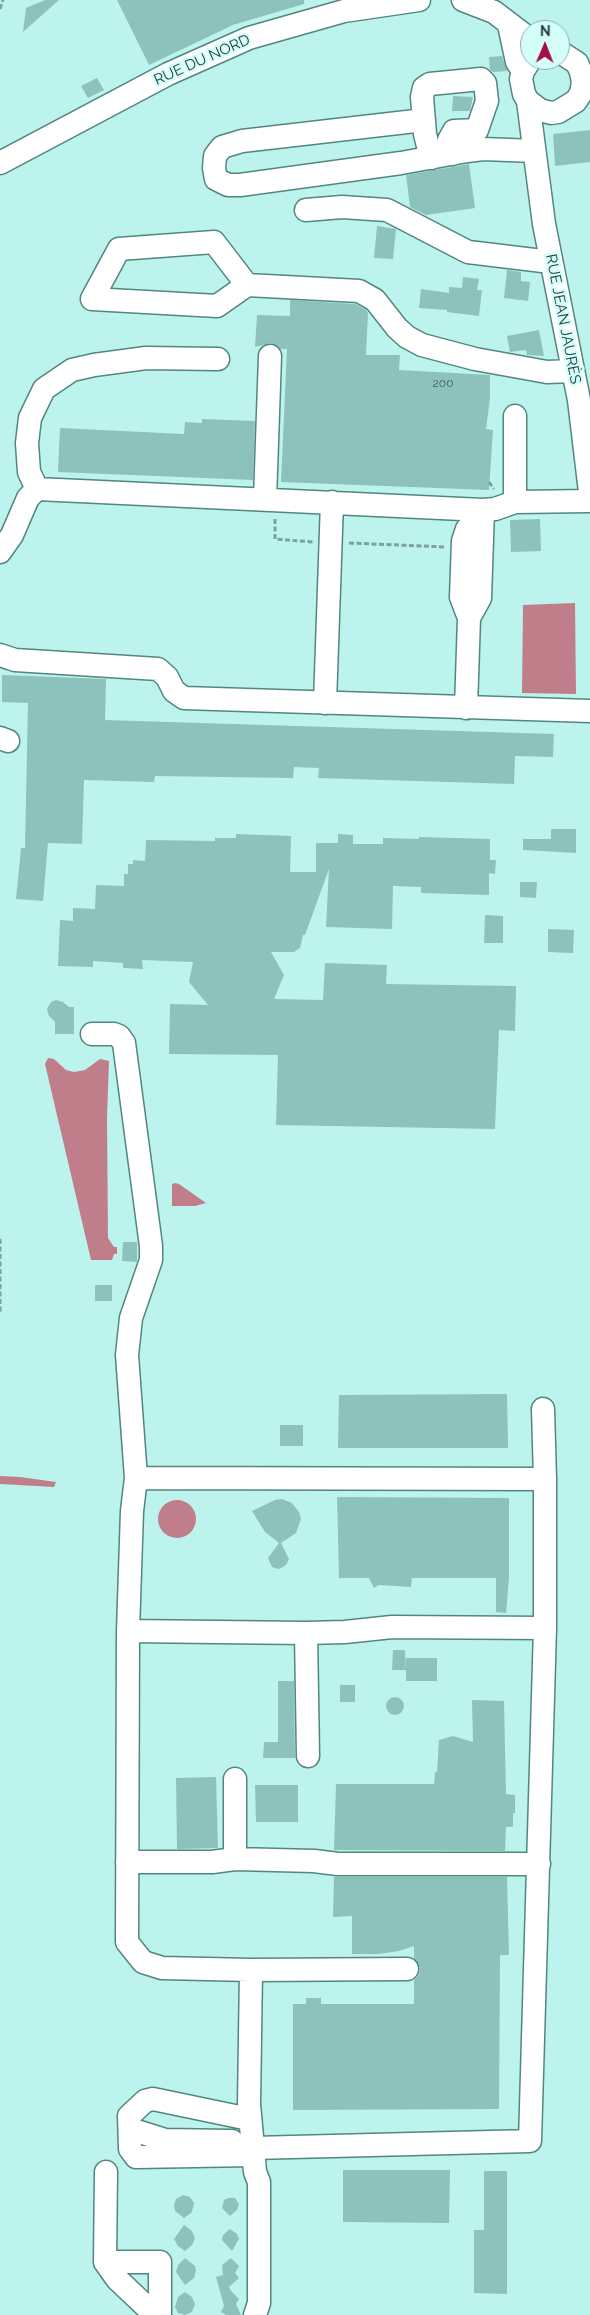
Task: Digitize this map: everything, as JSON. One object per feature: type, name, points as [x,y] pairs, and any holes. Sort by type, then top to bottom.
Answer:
[{"type":"street","name":"RUE DU NORD","points":[[0,163],[168,74],[249,38],[344,11],[419,0]]},
{"type":"street","points":[[463,0],[502,12],[520,31]]},
{"type":"street","points":[[502,12],[517,62],[520,63]]},
{"type":"street","points":[[528,101],[540,110],[551,113],[568,108],[585,90],[581,72],[576,61]]},
{"type":"street","name":"RUE JEAN JAURÈS","points":[[526,70],[521,86],[528,101],[551,262],[573,371],[590,492]]},
{"type":"street","points":[[481,79],[485,83],[487,101],[478,130],[454,131],[441,156],[424,120],[422,97],[424,88],[430,84],[481,79]]},
{"type":"street","points":[[424,120],[242,141],[222,147],[215,156],[214,168],[216,179],[228,186],[240,185],[483,149],[534,148],[551,113]]},
{"type":"street","points":[[306,210],[342,207],[387,210],[468,252],[551,262]]},
{"type":"street","points":[[247,285],[214,242],[119,249],[92,299],[217,306],[247,285],[359,291],[374,300],[407,337],[422,345],[475,359],[547,372],[573,371]]},
{"type":"street","points":[[270,356],[270,499]]},
{"type":"street","points":[[37,489],[30,472],[27,443],[30,418],[44,389],[72,370],[94,365],[146,358],[218,359]]},
{"type":"street","points":[[515,416],[515,502]]},
{"type":"street","points":[[0,552],[12,535],[28,498],[37,489],[483,510],[495,509],[515,502],[590,501]]},
{"type":"street","points":[[325,703],[332,502]]},
{"type":"street","points":[[466,708],[469,618],[461,596],[463,541],[467,529],[483,510]]},
{"type":"street","points":[[469,618],[480,598],[483,510]]},
{"type":"street","points":[[0,655],[15,660],[158,669],[167,676],[174,691],[184,698],[590,711]]},
{"type":"street","points":[[92,1034],[114,1034],[119,1036],[124,1043],[151,1246],[151,1260],[131,1318],[127,1355],[136,1478],[132,1511],[128,1631],[126,1942],[143,1962],[162,1968],[251,1970],[407,1969]]},
{"type":"street","points":[[249,2119],[233,2118],[153,2098],[145,2101],[129,2116],[130,2129],[165,2140],[253,2148],[530,2141],[545,1628],[546,1479],[543,1409]]},
{"type":"street","points":[[136,1478],[546,1479]]},
{"type":"street","points":[[128,1631],[306,1633],[345,1632],[392,1627],[545,1628]]},
{"type":"street","points":[[306,1633],[308,1756]]},
{"type":"street","points":[[235,1780],[235,1859]]},
{"type":"street","points":[[126,1862],[212,1862],[235,1859],[314,1861],[338,1864],[539,1864]]},
{"type":"street","points":[[251,1970],[249,2119],[255,2172],[259,2182],[259,2303],[255,2315]]},
{"type":"street","points":[[106,2172],[105,2262],[117,2279],[154,2315]]},
{"type":"street","points":[[105,2262],[160,2262],[160,2315]]},
{"type":"path","points":[[0,9],[3,0]]},
{"type":"path","points":[[270,499],[274,539],[450,547],[463,541]]},
{"type":"path","points":[[0,1239],[2,1282],[0,1314]]},
{"type":"shaded area","points":[[575,603],[576,694],[522,693],[523,605]]},
{"type":"shaded area","points":[[48,1058],[54,1059],[66,1070],[74,1072],[85,1070],[100,1059],[109,1061],[107,1118],[108,1238],[114,1247],[117,1247],[117,1254],[114,1254],[112,1260],[91,1260],[45,1064]]},
{"type":"shaded area","points":[[175,1183],[206,1203],[195,1206],[172,1206],[172,1184]]},
{"type":"shaded area","points":[[0,1476],[56,1482],[54,1487],[0,1484]]},
{"type":"shaded area","points":[[177,1500],[184,1501],[190,1506],[195,1512],[195,1526],[190,1532],[184,1537],[177,1538],[170,1537],[164,1532],[159,1526],[158,1519],[159,1512],[164,1506],[170,1501]]},
{"type":"building","points":[[45,0],[59,0],[23,32],[26,8]]},
{"type":"building","points":[[117,0],[304,0],[304,4],[233,25],[149,65]]},
{"type":"building","points":[[502,56],[507,71],[493,72],[490,70],[489,57]]},
{"type":"building","points":[[97,78],[104,90],[88,98],[81,86]]},
{"type":"building","points":[[453,96],[473,97],[470,111],[452,111]]},
{"type":"building","points":[[590,130],[590,162],[555,166],[553,134]]},
{"type":"building","points":[[469,164],[475,208],[426,215],[410,207],[406,175]]},
{"type":"building","points":[[377,226],[396,229],[393,259],[374,258]]},
{"type":"building","points":[[507,270],[521,272],[521,281],[530,282],[528,301],[504,298]]},
{"type":"building","points":[[463,277],[479,279],[477,290],[482,290],[479,316],[447,312],[447,310],[419,308],[421,289],[449,293],[449,287],[462,288]]},
{"type":"building","points":[[290,300],[355,304],[366,310],[368,313],[366,355],[400,355],[399,370],[490,375],[490,398],[486,429],[493,430],[489,490],[281,482],[287,349],[280,349],[271,343],[255,347],[257,315],[290,316]]},
{"type":"building","points":[[539,330],[544,356],[527,355],[526,350],[510,352],[507,336]]},
{"type":"building","points":[[202,419],[255,421],[253,480],[58,472],[60,428],[184,434],[185,422],[202,423]]},
{"type":"building","points":[[540,519],[541,551],[511,552],[510,520]]},
{"type":"building","points":[[2,675],[106,679],[105,720],[554,734],[553,757],[515,756],[514,784],[318,778],[319,768],[294,767],[293,778],[155,776],[154,782],[84,780],[82,844],[48,843],[43,901],[16,899],[21,848],[25,848],[28,703],[2,702]]},
{"type":"building","points":[[551,829],[576,829],[576,853],[523,850],[523,839],[551,839]]},
{"type":"building","points":[[236,834],[291,836],[290,872],[316,872],[316,843],[338,843],[338,834],[353,835],[353,844],[383,844],[383,838],[490,839],[490,860],[496,860],[495,874],[489,873],[489,895],[421,893],[421,887],[393,886],[392,929],[326,927],[329,869],[305,935],[303,935],[300,948],[294,952],[271,952],[284,975],[274,999],[323,1000],[325,963],[387,965],[386,984],[516,986],[515,1031],[499,1030],[495,1129],[276,1125],[278,1055],[169,1054],[170,1004],[208,1005],[189,982],[193,962],[142,960],[143,969],[123,968],[123,963],[93,961],[93,967],[58,966],[60,920],[73,921],[73,908],[95,909],[96,885],[124,886],[124,874],[128,874],[128,864],[133,864],[133,860],[145,861],[146,840],[215,841],[215,838],[236,838]]},
{"type":"building","points":[[520,882],[537,882],[536,898],[520,897]]},
{"type":"building","points":[[485,915],[503,916],[503,943],[484,943]]},
{"type":"building","points":[[548,929],[574,930],[573,953],[548,952]]},
{"type":"building","points":[[56,1000],[63,1002],[69,1007],[74,1007],[74,1034],[55,1034],[55,1022],[49,1016],[47,1009],[51,1002]]},
{"type":"building","points":[[123,1242],[137,1242],[137,1262],[122,1261]]},
{"type":"building","points":[[95,1285],[112,1285],[112,1301],[95,1301]]},
{"type":"building","points":[[507,1394],[508,1448],[338,1448],[339,1395]]},
{"type":"building","points":[[280,1425],[303,1425],[303,1446],[280,1446]]},
{"type":"building","points":[[337,1497],[509,1498],[509,1578],[506,1613],[496,1612],[496,1578],[412,1578],[411,1587],[379,1585],[374,1588],[369,1578],[339,1578]]},
{"type":"building","points":[[282,1499],[292,1503],[299,1512],[301,1519],[296,1533],[281,1543],[289,1559],[286,1565],[279,1569],[272,1567],[268,1558],[279,1543],[265,1532],[252,1511],[275,1500]]},
{"type":"building","points":[[393,1650],[405,1650],[406,1670],[392,1670]]},
{"type":"building","points":[[406,1658],[437,1658],[437,1681],[406,1681]]},
{"type":"building","points":[[278,1681],[294,1681],[295,1758],[263,1758],[264,1742],[278,1742]]},
{"type":"building","points":[[340,1685],[355,1685],[355,1702],[340,1702]]},
{"type":"building","points":[[391,1697],[399,1697],[404,1702],[402,1713],[391,1715],[386,1710],[386,1702]]},
{"type":"building","points":[[472,1700],[504,1701],[506,1794],[515,1795],[513,1827],[506,1827],[505,1851],[334,1850],[336,1784],[434,1784],[435,1772],[437,1772],[439,1740],[453,1736],[473,1742]]},
{"type":"building","points":[[216,1777],[218,1848],[177,1849],[176,1778]]},
{"type":"building","points":[[255,1785],[298,1785],[298,1822],[256,1822]]},
{"type":"building","points":[[334,1877],[507,1877],[509,1955],[500,1955],[499,2109],[293,2110],[293,2004],[306,2004],[306,1998],[321,1998],[321,2004],[414,2004],[414,1980],[419,1975],[420,1968],[414,1958],[414,1946],[399,1951],[378,1954],[352,1954],[352,1916],[333,1917]]},
{"type":"building","points":[[343,2170],[450,2170],[449,2223],[343,2222]]},
{"type":"building","points":[[484,2171],[507,2171],[507,2294],[474,2293],[474,2230],[484,2230]]},
{"type":"building","points":[[183,2195],[190,2197],[194,2203],[192,2212],[184,2218],[175,2211],[174,2206],[176,2199]]},
{"type":"building","points":[[235,2198],[239,2204],[237,2210],[230,2216],[222,2208],[224,2200]]},
{"type":"building","points":[[184,2225],[192,2231],[195,2238],[192,2245],[185,2251],[178,2246],[174,2239]]},
{"type":"building","points":[[230,2229],[237,2234],[239,2239],[232,2251],[222,2240],[223,2235]]},
{"type":"building","points":[[185,2258],[195,2266],[196,2270],[194,2278],[185,2285],[176,2272],[178,2265]]},
{"type":"building","points":[[231,2258],[239,2266],[235,2273],[239,2278],[229,2287],[239,2299],[236,2304],[241,2315],[226,2315],[221,2312],[224,2306],[216,2277],[223,2275],[222,2265]]},
{"type":"building","points":[[185,2292],[192,2297],[195,2304],[192,2312],[185,2315],[178,2313],[175,2307],[178,2297]]}]
